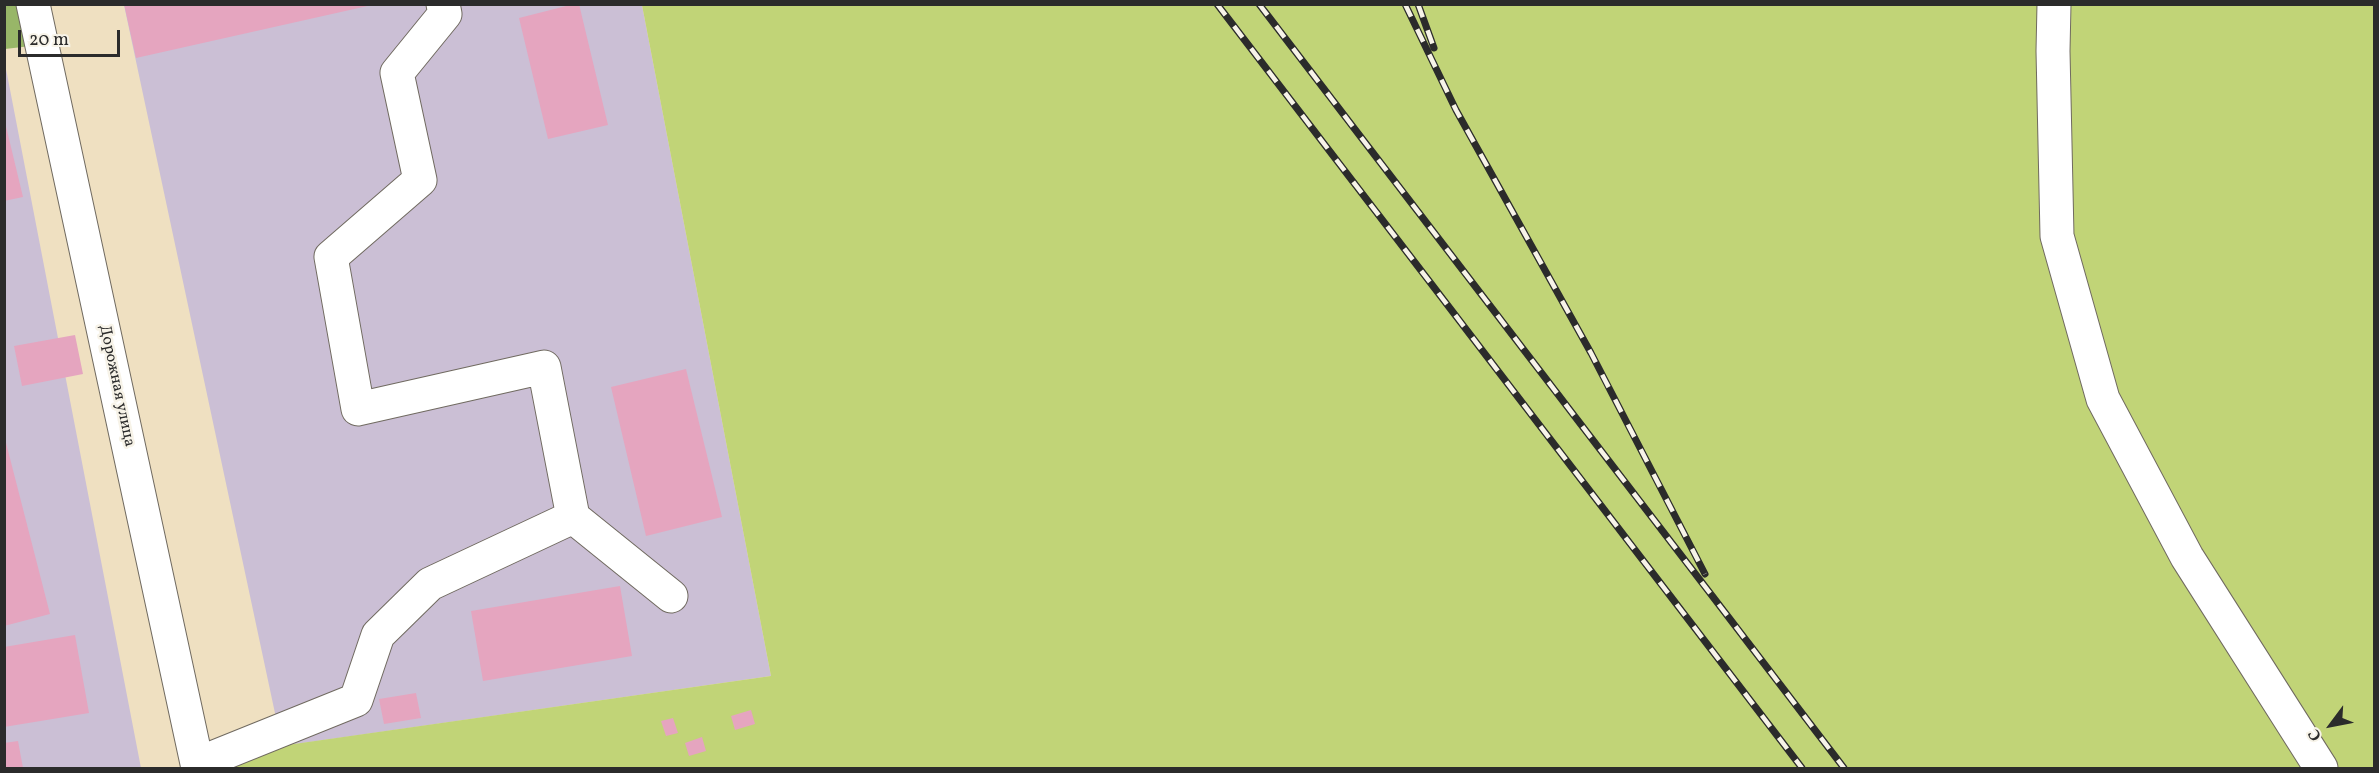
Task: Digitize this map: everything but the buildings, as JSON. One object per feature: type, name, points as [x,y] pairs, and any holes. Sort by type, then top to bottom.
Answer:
[{"type":"street","name":"Дорожная улица","points":[[33,4],[197,766]]},
{"type":"street","points":[[443,4],[445,15],[397,73],[420,180],[331,257],[358,409],[544,367],[573,517],[671,596]]},
{"type":"street","points":[[2054,4],[2057,236],[2103,399],[2187,557],[2321,768]]},
{"type":"street","points":[[197,766],[356,700],[378,635],[430,584],[573,517]]},
{"type":"shaded area","points":[[124,5],[642,5],[771,676],[282,746]]},
{"type":"shaded area","points":[[4,61],[7,74],[141,768],[5,768]]},
{"type":"green space","points":[[4,5],[23,5],[31,46],[5,49]]},
{"type":"green space","points":[[642,5],[2374,5],[2374,768],[234,768],[231,753],[771,676]]},
{"type":"railway","points":[[1217,4],[1802,768]]},
{"type":"railway","points":[[1259,4],[1844,768]]},
{"type":"railway","points":[[1405,4],[1456,110],[1591,353],[1705,574]]},
{"type":"railway","points":[[1418,4],[1434,48]]}]
